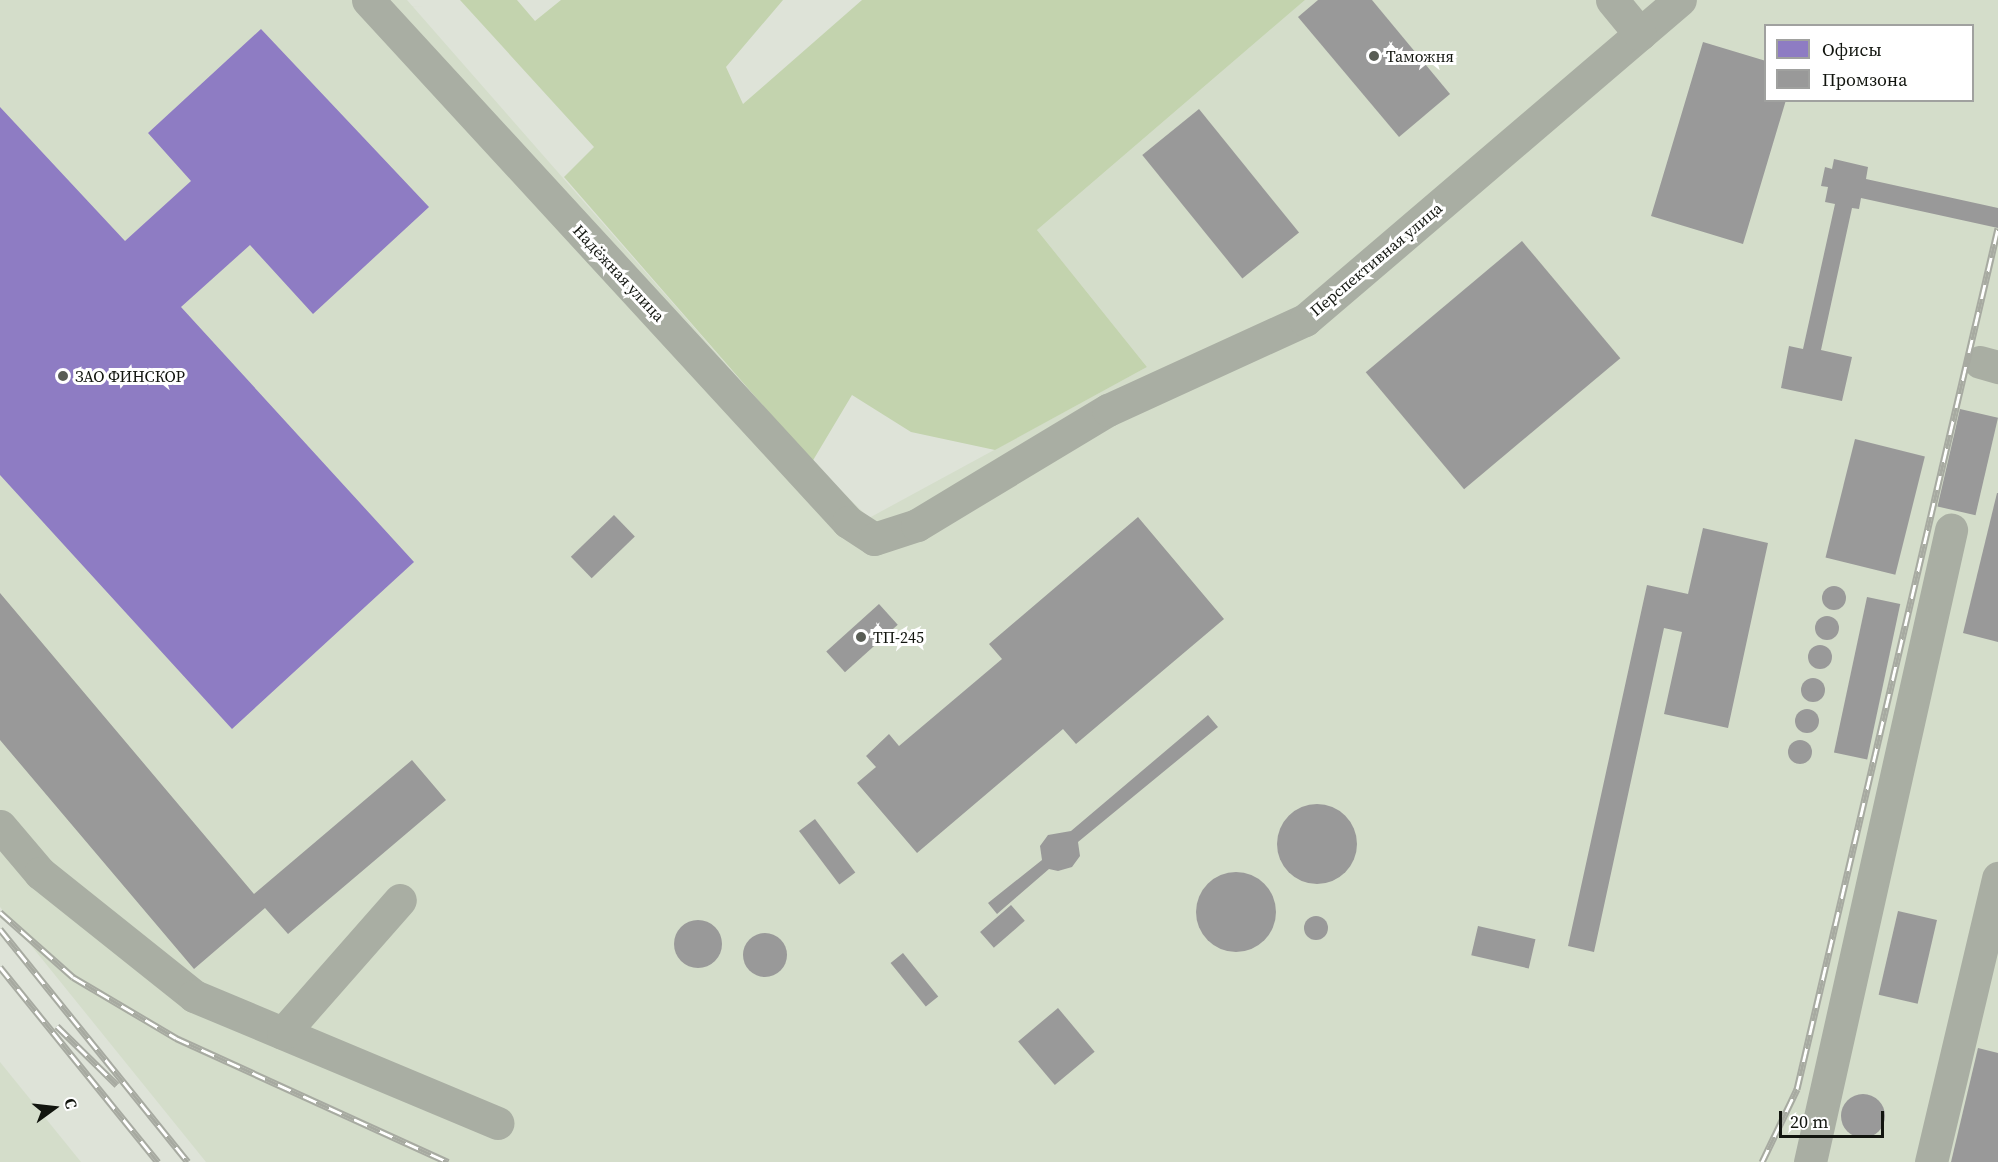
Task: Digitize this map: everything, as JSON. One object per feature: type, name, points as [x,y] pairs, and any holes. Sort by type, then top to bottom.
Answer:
[{"type":"street","name":"Надёжная улица","points":[[368,0],[848,522],[874,539]]},
{"type":"street","points":[[1612,0],[1640,34]]},
{"type":"street","name":"Перспективная улица","points":[[874,539],[917,525],[1108,410],[1305,320],[1680,0]]},
{"type":"street","points":[[1810,1162],[1951,530]]},
{"type":"street","points":[[0,826],[40,873],[194,996],[498,1123]]},
{"type":"street","points":[[1931,1162],[1998,878]]},
{"type":"street","points":[[283,1033],[400,900]]},
{"type":"shaded area","points":[[0,0],[407,0],[812,462],[869,518],[1147,367],[1037,230],[1305,0],[1998,0],[1998,1162],[206,1162],[0,907]]},
{"type":"shaded area","points":[[0,1062],[81,1162],[0,1162]]},
{"type":"green space","points":[[460,0],[517,0],[535,21],[561,0],[783,0],[726,67],[743,104],[862,0],[1305,0],[1037,230],[1147,367],[995,450],[911,432],[852,395],[812,462],[564,177],[594,147]]},
{"type":"building: Офисы","points":[[261,29],[429,207],[313,314],[250,245],[181,307],[414,562],[232,729],[0,475],[0,107],[125,241],[191,181],[148,133]]},
{"type":"building: Промзона","name":"Таможня","points":[[1318,0],[1372,0],[1450,94],[1399,137],[1298,17]]},
{"type":"building: Промзона","points":[[1703,42],[1764,60],[1764,102],[1785,102],[1743,244],[1651,216]]},
{"type":"building: Промзона","points":[[1199,109],[1299,233],[1242,279],[1142,155]]},
{"type":"building: Промзона","points":[[1834,159],[1868,167],[1866,179],[1998,208],[1998,228],[1861,198],[1859,209],[1852,208],[1821,350],[1852,357],[1842,401],[1781,388],[1789,346],[1803,349],[1835,204],[1825,202],[1828,187],[1821,186],[1825,167],[1832,169]]},
{"type":"building: Промзона","points":[[1522,241],[1620,358],[1464,489],[1366,372]]},
{"type":"building: Промзона","points":[[1960,409],[1998,418],[1976,515],[1938,506]]},
{"type":"building: Промзона","points":[[1855,439],[1925,456],[1895,575],[1825,557]]},
{"type":"building: Промзона","points":[[1998,493],[1998,642],[1963,633]]},
{"type":"building: Промзона","points":[[614,515],[635,537],[592,578],[571,557]]},
{"type":"building: Промзона","points":[[1138,517],[1224,619],[1076,744],[1063,729],[917,853],[857,783],[876,767],[866,756],[889,734],[899,746],[1002,659],[989,644]]},
{"type":"building: Промзона","points":[[1703,528],[1768,543],[1728,728],[1664,714],[1682,632],[1664,628],[1594,952],[1568,946],[1647,585],[1688,594]]},
{"type":"building: Промзона","points":[[1834,586],[1843,589],[1846,598],[1843,607],[1834,610],[1825,607],[1822,598],[1825,589]]},
{"type":"building: Промзона","points":[[0,593],[254,894],[412,760],[446,800],[288,934],[265,908],[194,969],[0,740]]},
{"type":"building: Промзона","points":[[1867,597],[1900,604],[1867,760],[1834,753]]},
{"type":"building: Промзона","name":"ТП-245","points":[[879,604],[898,625],[845,672],[826,652]]},
{"type":"building: Промзона","points":[[1827,616],[1836,619],[1839,628],[1836,637],[1827,640],[1818,637],[1815,628],[1818,619]]},
{"type":"building: Промзона","points":[[1820,645],[1829,648],[1832,657],[1829,666],[1820,669],[1811,666],[1808,657],[1811,648]]},
{"type":"building: Промзона","points":[[1813,678],[1822,681],[1825,690],[1822,699],[1813,702],[1804,699],[1801,690],[1804,681]]},
{"type":"building: Промзона","points":[[1807,709],[1816,712],[1819,721],[1816,730],[1807,733],[1798,730],[1795,721],[1798,712]]},
{"type":"building: Промзона","points":[[1208,715],[1218,727],[1078,842],[1080,856],[1072,867],[1058,871],[1049,869],[997,914],[988,903],[1042,860],[1040,846],[1048,835],[1071,831]]},
{"type":"building: Промзона","points":[[1800,740],[1809,743],[1812,752],[1809,761],[1800,764],[1791,761],[1788,752],[1791,743]]},
{"type":"building: Промзона","points":[[1317,804],[1332,807],[1345,816],[1354,829],[1357,844],[1354,859],[1345,872],[1332,881],[1317,884],[1302,881],[1289,872],[1280,859],[1277,844],[1280,829],[1289,816],[1302,807]]},
{"type":"building: Промзона","points":[[815,819],[855,873],[839,885],[799,831]]},
{"type":"building: Промзона","points":[[1236,872],[1251,875],[1264,884],[1273,897],[1276,912],[1273,927],[1264,940],[1251,949],[1236,952],[1221,949],[1208,940],[1199,927],[1196,912],[1199,897],[1208,884],[1221,875]]},
{"type":"building: Промзона","points":[[1011,905],[1025,921],[994,948],[980,932]]},
{"type":"building: Промзона","points":[[1898,911],[1937,920],[1918,1004],[1879,995]]},
{"type":"building: Промзона","points":[[1316,916],[1324,920],[1328,928],[1324,936],[1316,940],[1308,936],[1304,928],[1308,920]]},
{"type":"building: Промзона","points":[[693,920],[703,920],[715,927],[722,939],[722,949],[715,961],[703,968],[693,968],[678,957],[674,949],[674,939],[685,924]]},
{"type":"building: Промзона","points":[[1478,926],[1535,939],[1529,969],[1471,955]]},
{"type":"building: Промзона","points":[[765,933],[774,934],[781,939],[786,946],[786,964],[781,971],[774,976],[765,977],[756,976],[749,971],[744,964],[743,955],[744,946],[749,939],[756,934]]},
{"type":"building: Промзона","points":[[903,953],[938,997],[926,1007],[891,963]]},
{"type":"building: Промзона","points":[[1058,1008],[1095,1052],[1055,1085],[1018,1041]]},
{"type":"building: Промзона","points":[[1978,1048],[1998,1053],[1998,1162],[1951,1162]]},
{"type":"building: Промзона","points":[[1863,1094],[1878,1101],[1885,1116],[1878,1131],[1863,1138],[1848,1131],[1841,1116],[1848,1101]]},
{"type":"railway","points":[[1762,1162],[1797,1089],[1998,228]]},
{"type":"railway","points":[[0,912],[73,977],[176,1038],[448,1162]]},
{"type":"railway","points":[[0,929],[188,1162]]},
{"type":"railway","points":[[0,967],[158,1162]]},
{"type":"railway","points":[[57,1026],[117,1085]]},
{"type":"place","name":"Таможня","points":[[1374,56]]},
{"type":"place","name":"ЗАО ФИНСКОР","points":[[63,376]]},
{"type":"place","name":"ТП-245","points":[[861,637]]}]
